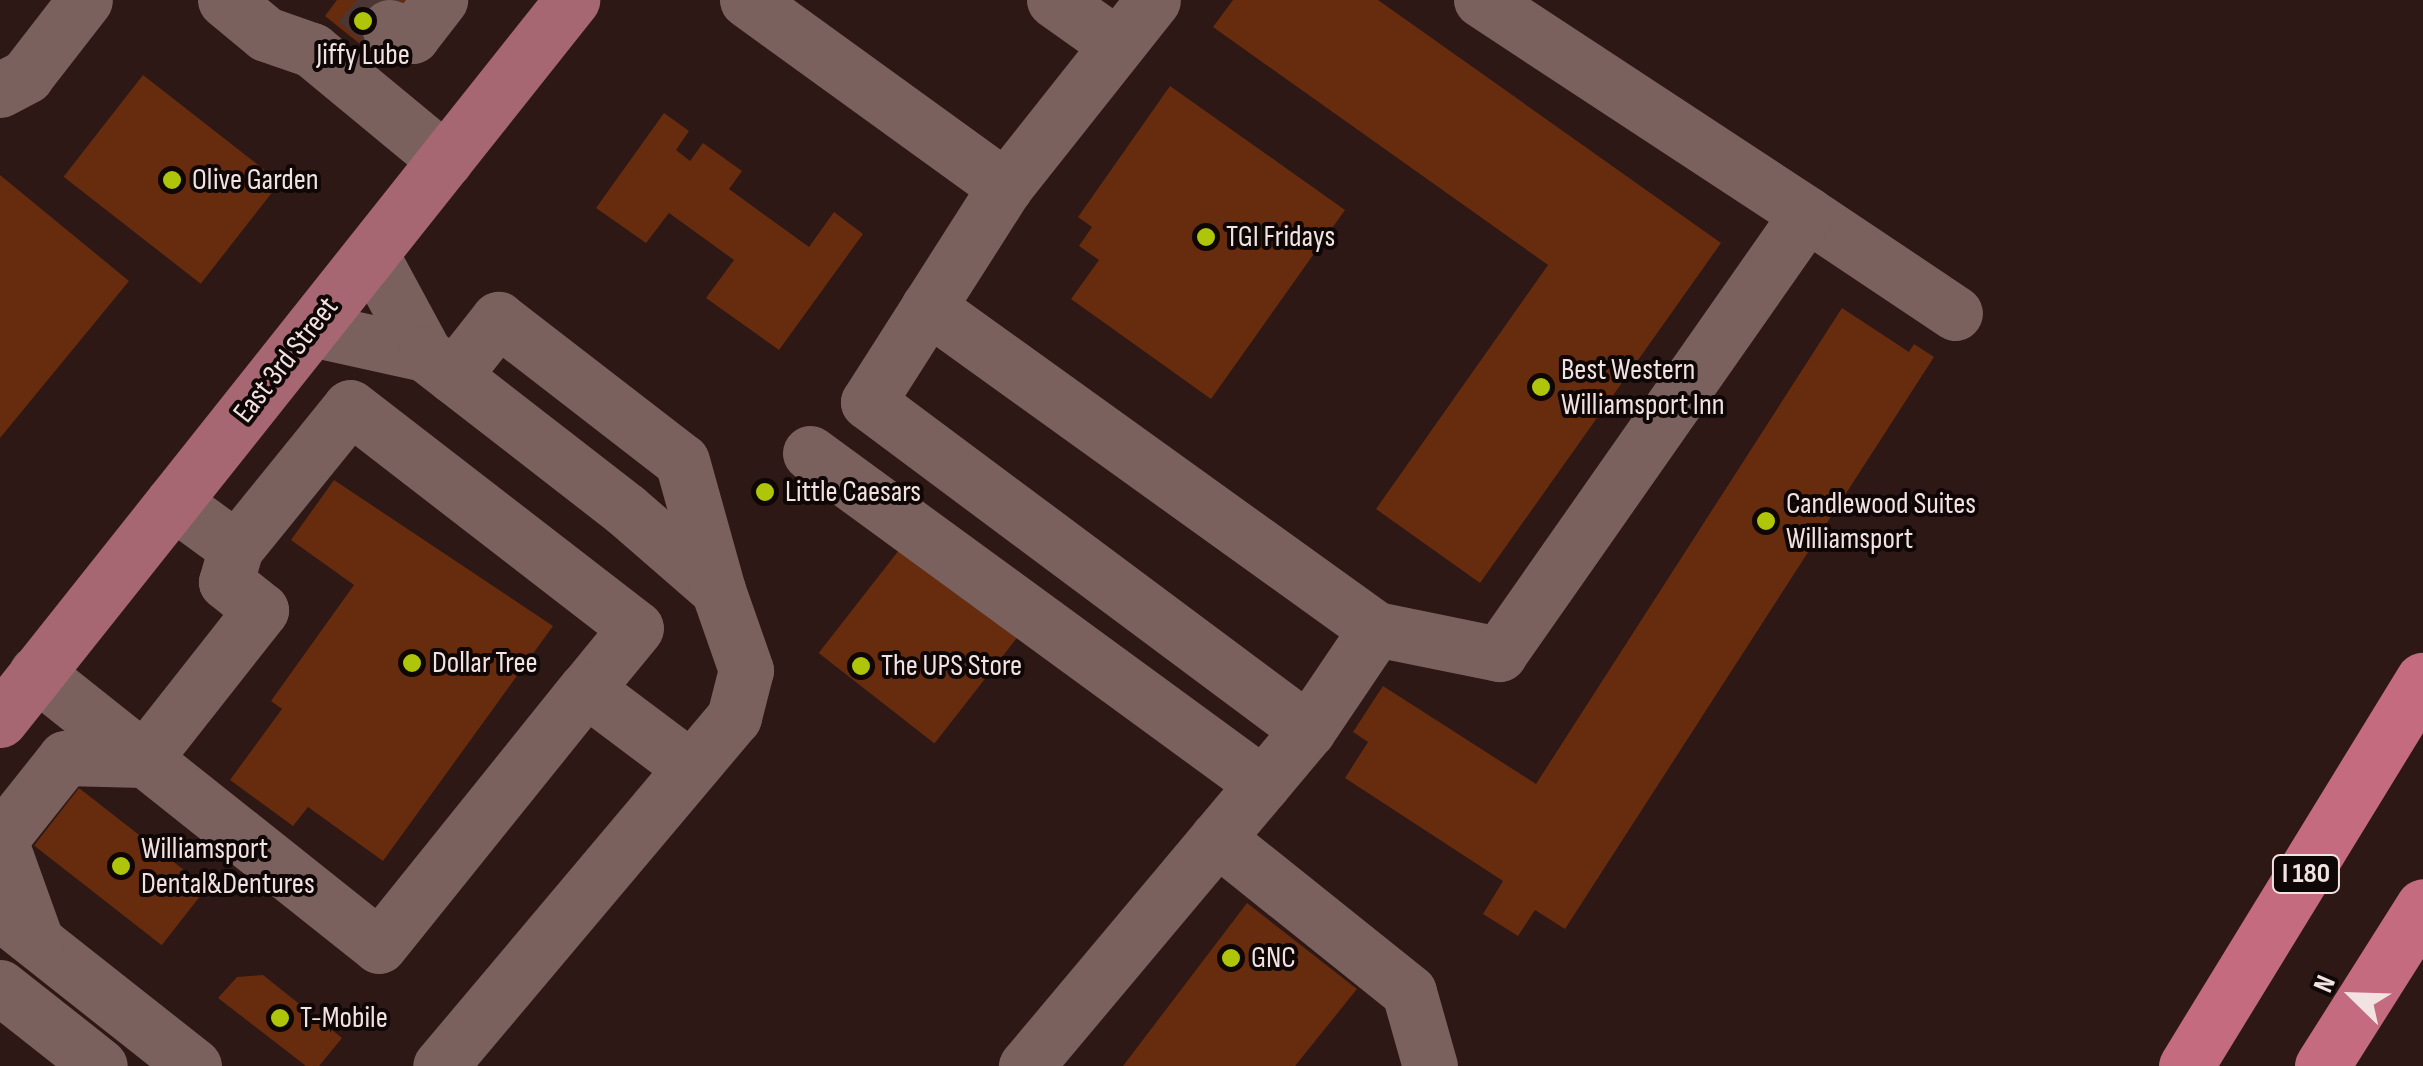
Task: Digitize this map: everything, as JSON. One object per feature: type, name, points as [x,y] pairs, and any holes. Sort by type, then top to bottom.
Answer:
[{"type":"highway","name":"I 180","points":[[2186,1066],[2423,680]]},
{"type":"highway","points":[[2322,1066],[2423,906]]},
{"type":"main road","name":"East 3rd Street","points":[[0,720],[572,0]]},
{"type":"lane","points":[[0,90],[26,76],[85,0]]},
{"type":"lane","points":[[747,0],[1005,187]]},
{"type":"lane","points":[[1054,0],[1117,45]]},
{"type":"lane","points":[[1152,0],[1005,187],[868,402],[1308,730]]},
{"type":"lane","points":[[1482,0],[1955,313]]},
{"type":"lane","points":[[230,2],[289,18],[312,50],[446,160]]},
{"type":"lane","points":[[928,307],[1376,629],[1499,654],[1807,214]]},
{"type":"lane","points":[[371,254],[439,365],[718,590]]},
{"type":"lane","points":[[439,365],[498,319],[682,461],[718,590],[746,670],[734,717],[440,1066]]},
{"type":"lane","points":[[311,329],[439,365]]},
{"type":"lane","points":[[36,674],[143,760],[378,946],[636,628],[350,407],[236,548],[226,582],[261,610],[143,760]]},
{"type":"lane","points":[[448,482],[501,414]]},
{"type":"lane","points":[[810,453],[1263,784]]},
{"type":"lane","points":[[174,502],[236,548]]},
{"type":"lane","points":[[1026,1066],[1308,730],[1376,629]]},
{"type":"lane","points":[[586,689],[690,766]]},
{"type":"lane","points":[[143,760],[65,758],[0,840],[18,926],[194,1066]]},
{"type":"lane","points":[[1218,838],[1410,992],[1430,1066]]},
{"type":"lane","points":[[0,987],[100,1066]]},
{"type":"building","name":"Jiffy Lube","points":[[337,0],[410,0],[370,52],[325,16]]},
{"type":"building","name":"Best Western Williamsport Inn","points":[[1233,0],[1378,0],[1721,243],[1480,583],[1376,509],[1548,265],[1213,27]]},
{"type":"building","name":"Olive Garden","points":[[143,75],[280,182],[201,284],[64,177]]},
{"type":"building","name":"TGI Fridays","points":[[1170,86],[1345,210],[1211,399],[1071,299],[1099,260],[1079,246],[1092,227],[1078,217]]},
{"type":"building","points":[[664,113],[689,131],[676,150],[690,161],[703,143],[742,171],[729,189],[809,247],[834,212],[863,234],[779,350],[706,298],[734,260],[669,213],[646,243],[596,208]]},
{"type":"building","points":[[0,175],[129,281],[0,438]]},
{"type":"building","name":"Candlewood Suites Williamsport","points":[[1842,308],[1909,352],[1914,344],[1934,357],[1565,929],[1535,910],[1518,936],[1483,914],[1503,881],[1345,778],[1368,742],[1353,732],[1383,686],[1536,784]]},
{"type":"building","name":"Dollar Tree","points":[[334,480],[553,626],[383,861],[308,807],[293,826],[230,780],[282,709],[271,701],[354,585],[291,540]]},
{"type":"building","points":[[903,545],[1019,636],[934,743],[819,653]]},
{"type":"building","name":"Williamsport Dental&Dentures","points":[[79,788],[207,888],[162,945],[34,846]]},
{"type":"building","points":[[1247,903],[1357,989],[1295,1066],[1123,1066]]},
{"type":"building","name":"T-Mobile","points":[[263,975],[342,1038],[319,1066],[306,1066],[218,998],[237,977]]},
{"type":"tunnel","points":[[356,0],[389,27]]},
{"type":"place","name":"Jiffy Lube","points":[[363,21]]},
{"type":"place","name":"Olive Garden","points":[[172,180]]},
{"type":"place","name":"TGI Fridays","points":[[1206,237]]},
{"type":"place","name":"Best Western Williamsport Inn","points":[[1541,387]]},
{"type":"place","name":"Little Caesars","points":[[765,492]]},
{"type":"place","name":"Candlewood Suites Williamsport","points":[[1766,521]]},
{"type":"place","name":"Dollar Tree","points":[[412,663]]},
{"type":"place","name":"The UPS Store","points":[[861,666]]},
{"type":"place","name":"Williamsport Dental&Dentures","points":[[121,866]]},
{"type":"place","name":"GNC","points":[[1231,958]]},
{"type":"place","name":"T-Mobile","points":[[280,1018]]}]
